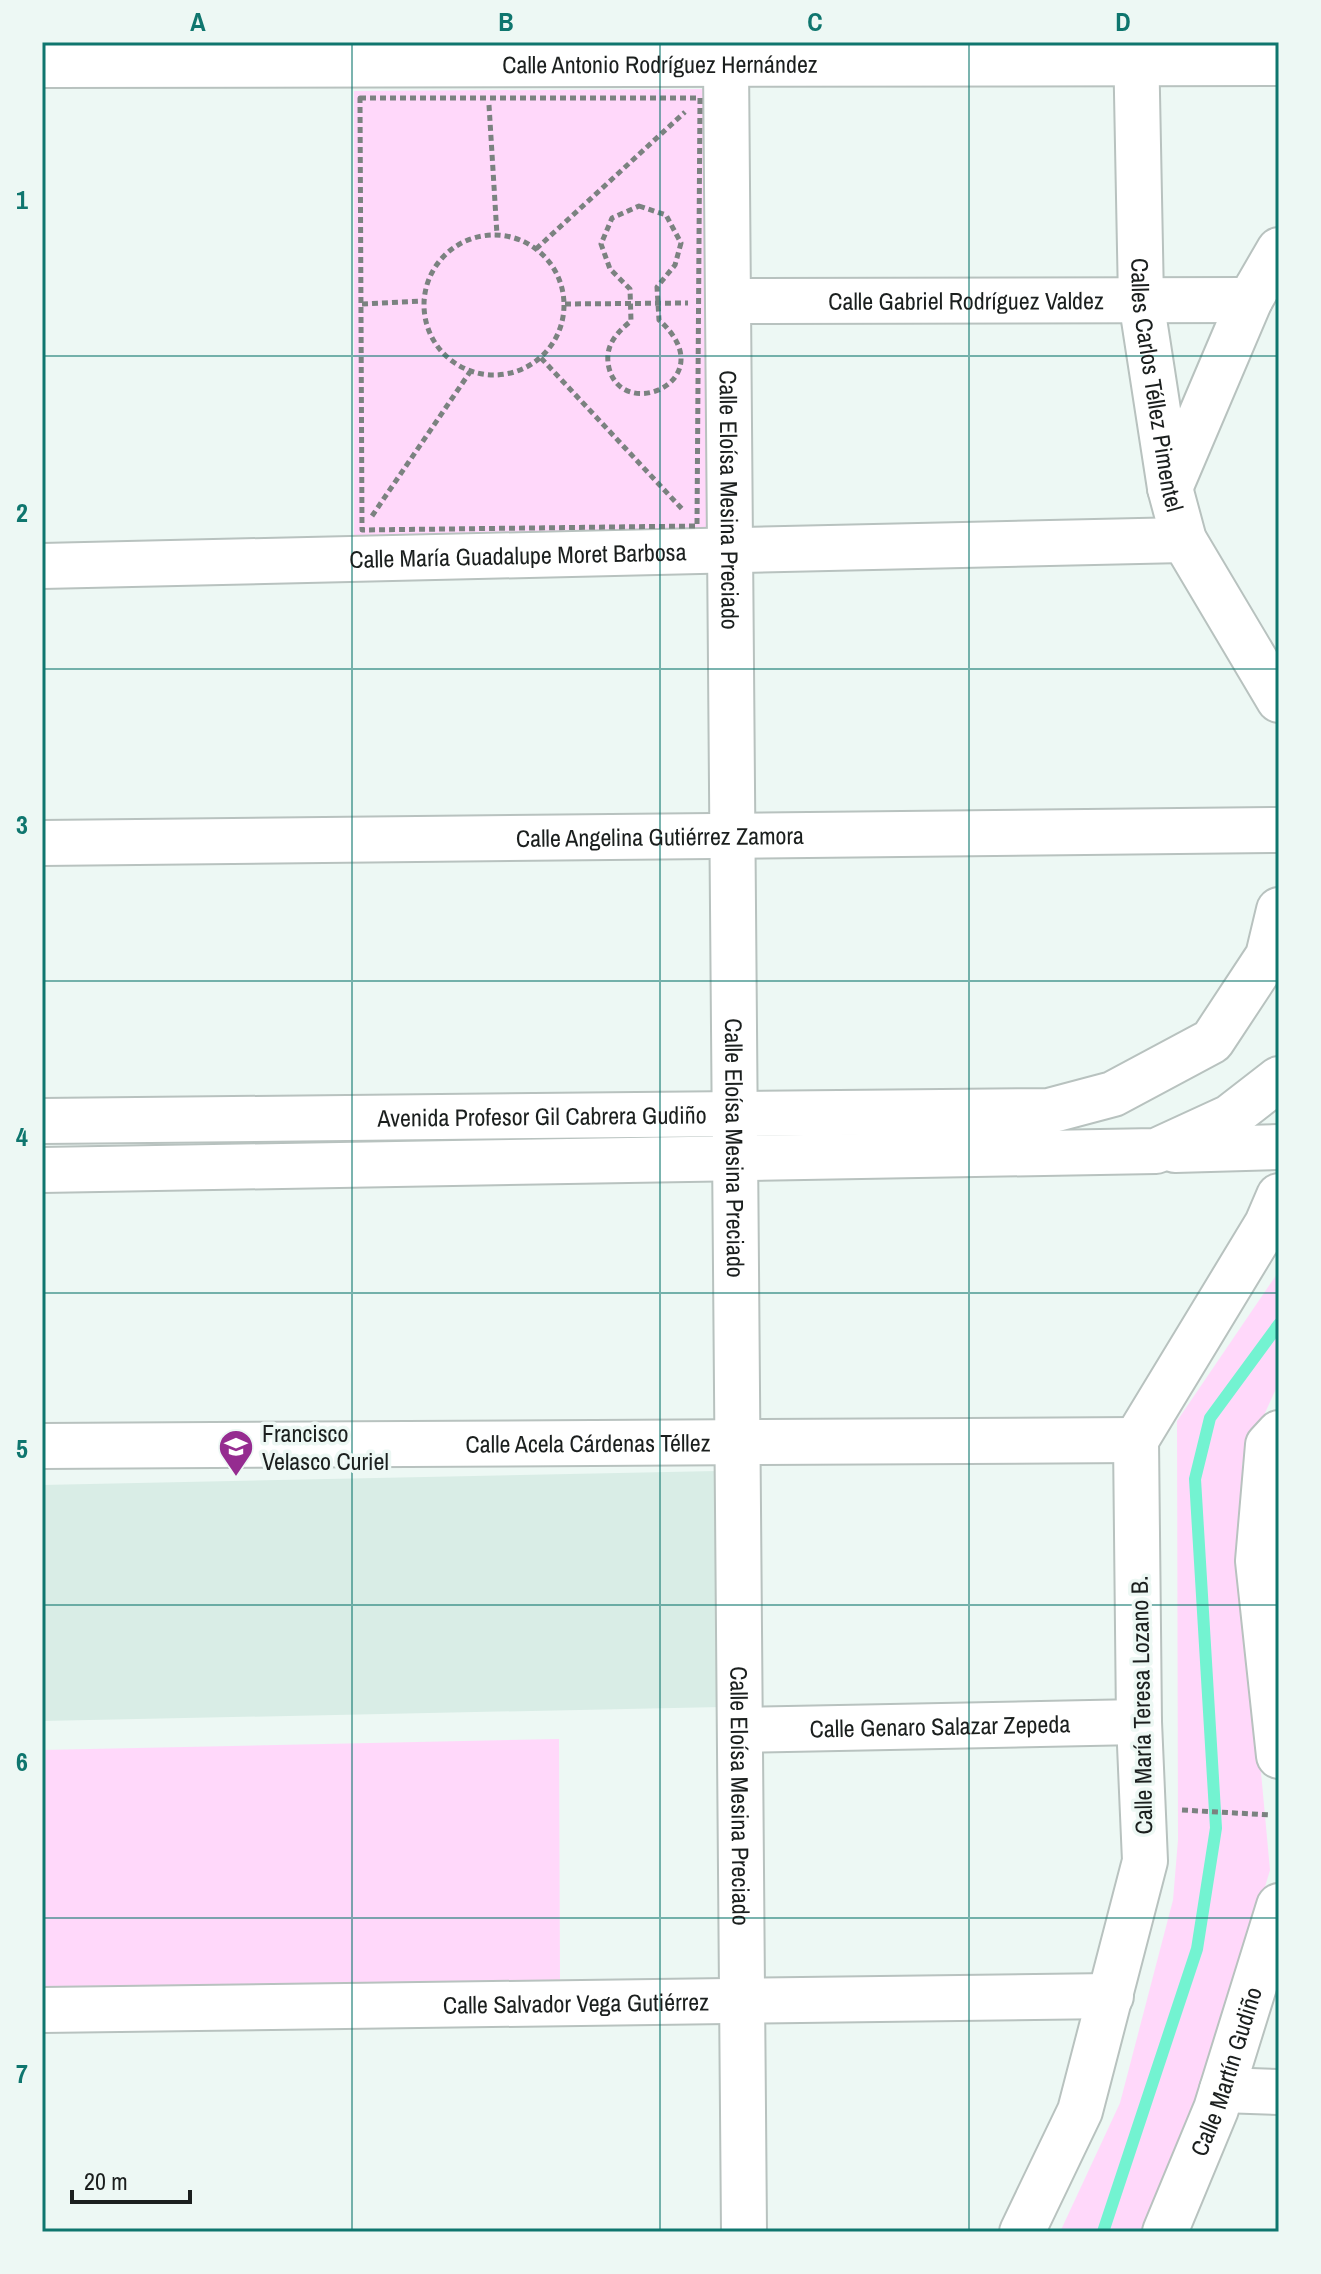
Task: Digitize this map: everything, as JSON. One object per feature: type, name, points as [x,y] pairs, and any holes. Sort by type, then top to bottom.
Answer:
[{"type":"street","name":"Calle Antonio Rodríguez Hernández","points":[[42,65],[351,53],[726,64],[1136,53],[1279,63]]},
{"type":"street","name":"Calles Carlos Téllez Pimentel","points":[[1136,53],[1141,300],[1170,488],[1184,540],[1279,700]]},
{"type":"street","name":"Calle Eloísa Mesina Preciado","points":[[726,64],[713,302],[714,538],[732,836],[744,2232]]},
{"type":"street","points":[[1170,488],[1250,300],[1279,250]]},
{"type":"street","name":"Calle Gabriel Rodríguez Valdez","points":[[713,302],[1250,300]]},
{"type":"street","name":"Calle María Guadalupe Moret Barbosa","points":[[42,566],[714,538],[1184,540]]},
{"type":"street","name":"Calle Angelina Gutiérrez Zamora","points":[[42,843],[1279,830]]},
{"type":"street","name":"Avenida Profesor Gil Cabrera Gudiño","points":[[42,1121],[1049,1111],[1113,1094],[1212,1041],[1268,956],[1279,910]]},
{"type":"street","name":"Avenida Profesor Gil Cabrera Gudiño","points":[[1156,1151],[1230,1117],[1279,1079]]},
{"type":"street","name":"Avenida Profesor Gil Cabrera Gudiño","points":[[42,1170],[1279,1147]]},
{"type":"street","points":[[1136,1440],[1267,1224],[1279,1196]]},
{"type":"street","name":"Calle Acela Cárdenas Téllez","points":[[42,1446],[1136,1440]]},
{"type":"street","name":"Calle María Teresa Lozano B.","points":[[1022,2232],[1080,2111],[1145,1861],[1139,1722],[1136,1440]]},
{"type":"street","points":[[1275,1441],[1258,1561],[1279,1756]]},
{"type":"street","name":"Calle Genaro Salazar Zepeda","points":[[740,1730],[1139,1722]]},
{"type":"street","name":"Calle Martín Gudiño","points":[[1165,2232],[1222,2090],[1279,1906]]},
{"type":"street","name":"Calle Salvador Vega Gutiérrez","points":[[42,2010],[1111,1996]]},
{"type":"street","points":[[1222,2090],[1279,2092]]},
{"type":"path","points":[[362,530],[360,98],[700,98]]},
{"type":"path","points":[[489,98],[497,235]]},
{"type":"path","points":[[700,98],[713,302],[714,538]]},
{"type":"path","points":[[536,249],[700,98]]},
{"type":"path","points":[[639,206],[666,215],[681,243],[675,265],[657,287],[658,304],[659,320],[674,333],[683,353],[678,374],[664,389],[644,395],[624,390],[611,377],[606,356],[615,335],[631,321],[630,289],[610,269],[601,244],[612,218],[639,206]]},
{"type":"path","points":[[497,235],[518,239],[536,249],[551,264],[561,283],[565,304],[562,324],[554,342],[541,358],[507,374],[470,372],[450,361],[435,344],[426,324],[423,301],[428,280],[439,261],[456,247],[475,238],[497,235]]},
{"type":"path","points":[[362,304],[423,301]]},
{"type":"path","points":[[565,304],[713,302]]},
{"type":"path","points":[[541,358],[714,538]]},
{"type":"path","points":[[362,530],[470,372]]},
{"type":"path","points":[[362,530],[714,538]]},
{"type":"path","points":[[1189,1810],[1271,1815]]},
{"type":"shaded area","points":[[707,89],[707,537],[354,538],[354,91]]},
{"type":"shaded area","points":[[1279,1271],[1279,1382],[1242,1464],[1242,1566],[1270,1870],[1201,2103],[1150,2232],[1060,2232],[1120,2103],[1173,1900],[1178,1840],[1177,1421]]},
{"type":"shaded area","points":[[717,1471],[721,1707],[42,1721],[42,1485]]},
{"type":"shaded area","points":[[559,1739],[560,1983],[42,1992],[42,1750]]},
{"type":"waterway","points":[[1103,2232],[1197,1949],[1216,1828],[1195,1479],[1210,1418],[1279,1324]]},
{"type":"place","name":"Francisco Velasco Curiel","points":[[236,1478]]}]
